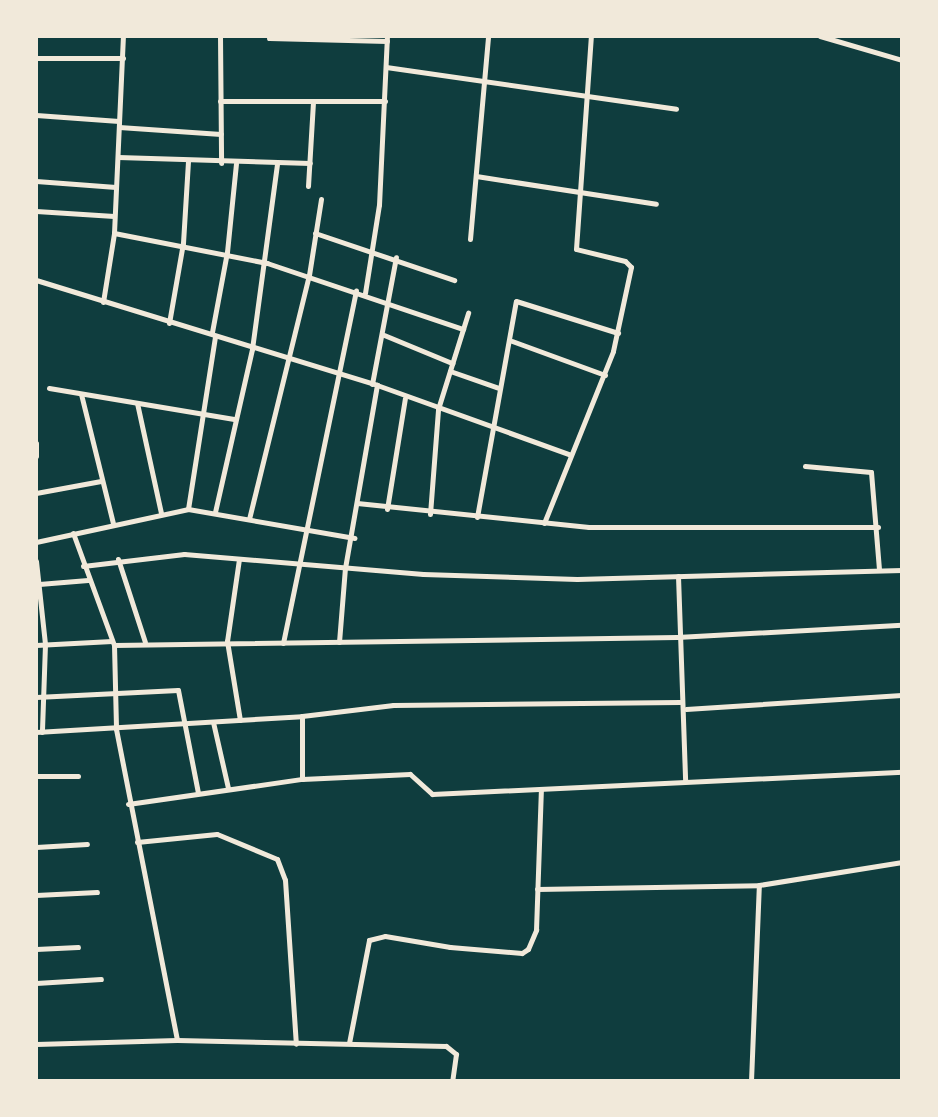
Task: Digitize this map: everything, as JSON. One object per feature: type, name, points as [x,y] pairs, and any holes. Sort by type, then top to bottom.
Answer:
[{"type":"street","points":[[103,303],[114,233],[123,36]]},
{"type":"street","points":[[220,36],[221,164]]},
{"type":"street","points":[[470,239],[488,36]]},
{"type":"street","points":[[544,523],[605,375],[618,333],[630,265],[576,249],[591,36]]},
{"type":"street","points":[[820,36],[902,60]]},
{"type":"street","points":[[269,38],[387,38],[385,101],[372,249],[365,293]]},
{"type":"street","points":[[36,58],[123,58]]},
{"type":"street","points":[[386,67],[676,108]]},
{"type":"street","points":[[220,101],[385,101]]},
{"type":"street","points":[[308,186],[314,101]]},
{"type":"street","points":[[36,115],[220,134]]},
{"type":"street","points":[[118,157],[221,164],[310,163]]},
{"type":"street","points":[[169,323],[183,243],[188,161]]},
{"type":"street","points":[[188,509],[227,252],[236,163]]},
{"type":"street","points":[[215,512],[252,349],[267,263],[277,163]]},
{"type":"street","points":[[476,176],[656,204]]},
{"type":"street","points":[[36,181],[116,187]]},
{"type":"street","points":[[249,519],[286,359],[309,275],[321,200]]},
{"type":"street","points":[[36,211],[114,216]]},
{"type":"street","points":[[114,233],[183,243],[267,263],[391,301],[463,329]]},
{"type":"street","points":[[315,233],[396,257],[454,280]]},
{"type":"street","points":[[339,642],[345,568],[354,538],[357,503],[375,384],[391,301],[396,257]]},
{"type":"street","points":[[36,280],[103,303],[213,334],[335,375],[375,384],[405,398],[492,423],[571,455]]},
{"type":"street","points":[[283,643],[335,375],[356,290]]},
{"type":"street","points":[[477,517],[492,423],[512,341],[518,299],[618,333]]},
{"type":"street","points":[[430,514],[438,409],[468,313]]},
{"type":"street","points":[[384,335],[452,363]]},
{"type":"street","points":[[512,341],[605,375]]},
{"type":"street","points":[[450,371],[499,388]]},
{"type":"street","points":[[48,388],[235,419]]},
{"type":"street","points":[[81,394],[113,522]]},
{"type":"street","points":[[387,509],[405,398]]},
{"type":"street","points":[[137,403],[161,513]]},
{"type":"street","points":[[36,443],[36,456]]},
{"type":"street","points":[[805,466],[869,470],[878,527],[879,570]]},
{"type":"street","points":[[36,493],[101,481]]},
{"type":"street","points":[[357,503],[430,514],[544,523],[684,530],[878,527]]},
{"type":"street","points":[[36,542],[113,522],[188,509],[354,538]]},
{"type":"street","points":[[73,533],[82,566],[113,643],[118,694],[116,729],[128,804],[177,1040]]},
{"type":"street","points":[[82,566],[118,559],[184,554],[297,565],[577,579],[902,570]]},
{"type":"street","points":[[118,559],[145,642]]},
{"type":"street","points":[[239,560],[227,640],[240,720]]},
{"type":"street","points":[[36,561],[45,644],[44,696],[39,732],[302,716],[393,705],[680,702]]},
{"type":"street","points":[[678,576],[677,637],[680,702],[686,709],[685,781]]},
{"type":"street","points":[[38,584],[88,580]]},
{"type":"street","points":[[36,645],[227,640],[283,643],[677,637],[902,625]]},
{"type":"street","points":[[36,697],[177,689],[198,793]]},
{"type":"street","points":[[686,709],[902,695]]},
{"type":"street","points":[[302,716],[302,778]]},
{"type":"street","points":[[213,722],[228,788]]},
{"type":"street","points":[[128,804],[302,778],[410,774],[432,794],[902,772]]},
{"type":"street","points":[[36,776],[78,776]]},
{"type":"street","points":[[350,1044],[369,940],[385,936],[522,953],[534,937],[541,790]]},
{"type":"street","points":[[137,842],[217,834],[277,859],[285,880],[296,1044]]},
{"type":"street","points":[[36,847],[87,844]]},
{"type":"street","points":[[537,889],[759,885],[902,862]]},
{"type":"street","points":[[751,1081],[759,885]]},
{"type":"street","points":[[36,895],[97,892]]},
{"type":"street","points":[[36,949],[78,947]]},
{"type":"street","points":[[36,983],[101,979]]},
{"type":"street","points":[[36,1044],[177,1040],[446,1046],[456,1054],[452,1081]]}]
